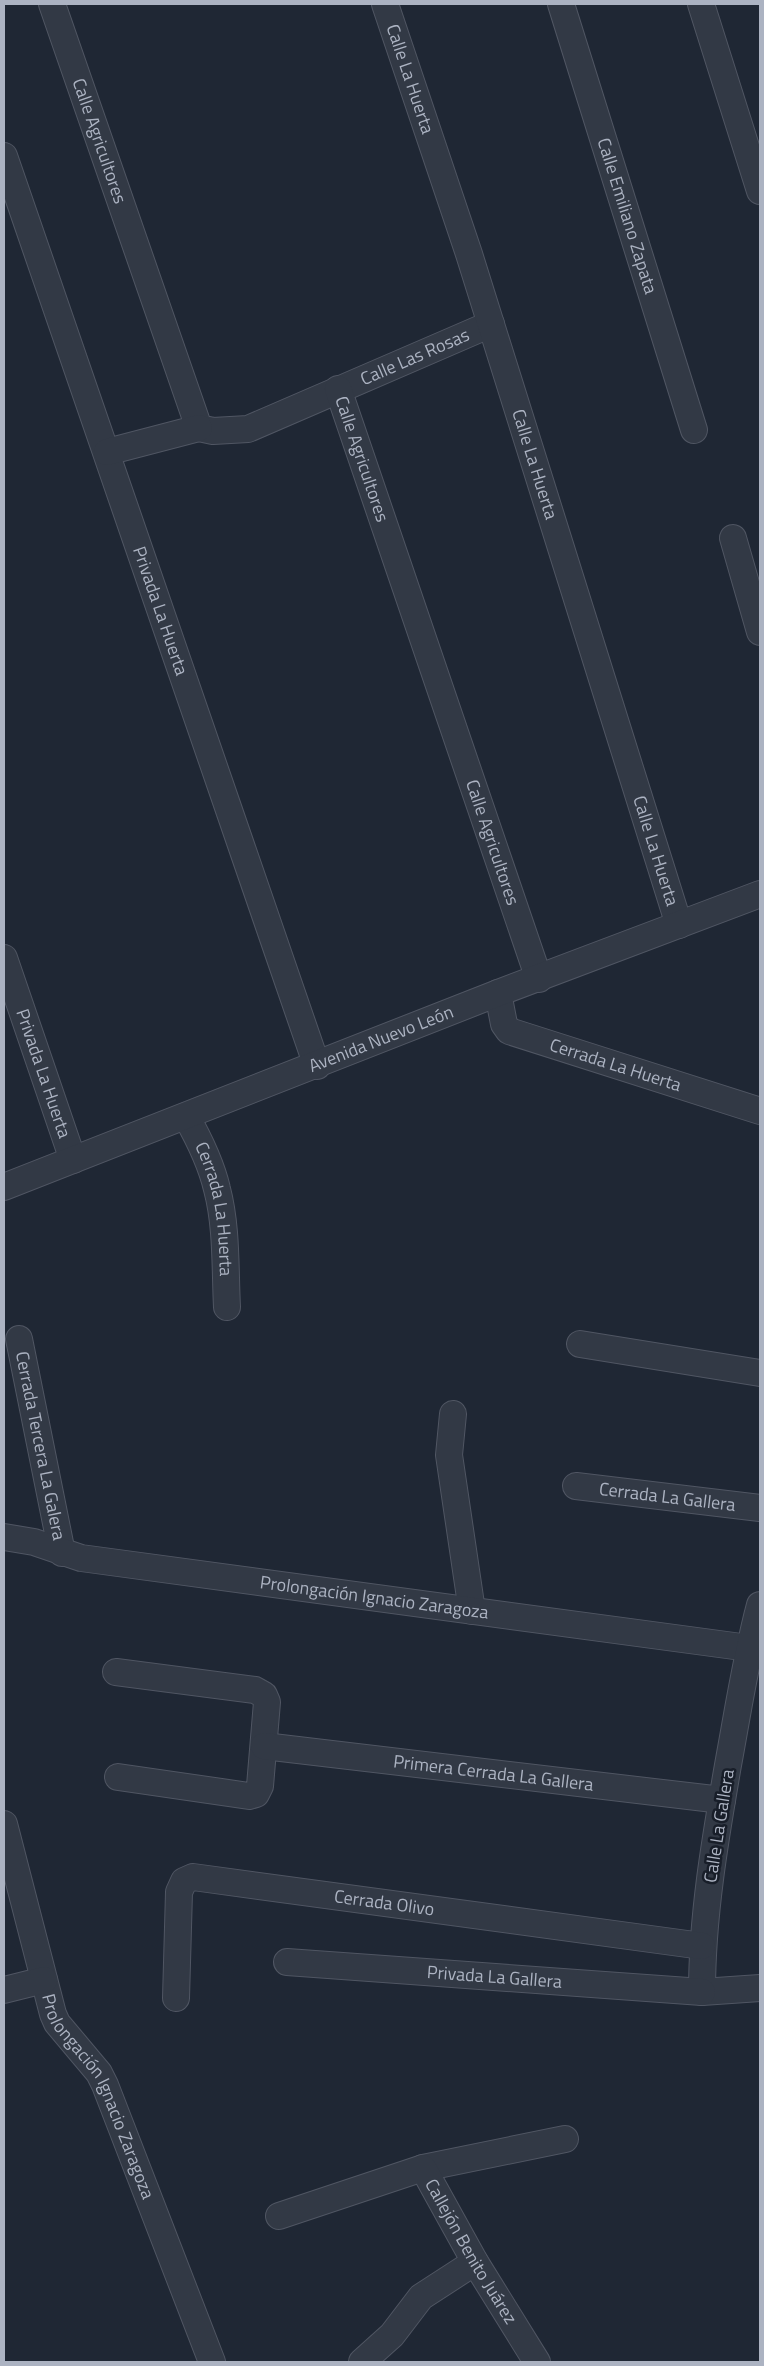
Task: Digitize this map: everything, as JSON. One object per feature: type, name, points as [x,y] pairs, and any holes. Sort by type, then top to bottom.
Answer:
[{"type":"street","name":"Calle Agricultores","points":[[52,4],[200,428],[213,431],[248,429],[338,389],[539,979]]},
{"type":"street","name":"Calle La Huerta","points":[[387,4],[491,324],[679,925]]},
{"type":"street","name":"Calle Emiliano Zapata","points":[[561,4],[694,430]]},
{"type":"street","points":[[701,4],[760,191]]},
{"type":"street","name":"Privada La Huerta","points":[[4,156],[318,1066]]},
{"type":"street","name":"Calle Las Rosas","points":[[338,389],[491,324]]},
{"type":"street","points":[[107,452],[200,428]]},
{"type":"street","points":[[732,538],[760,632]]},
{"type":"street","name":"Avenida Nuevo León","points":[[4,1187],[318,1066],[498,993],[760,894]]},
{"type":"street","name":"Privada La Huerta","points":[[4,958],[74,1160]]},
{"type":"street","name":"Cerrada La Huerta","points":[[498,993],[504,1024],[508,1031],[760,1112]]},
{"type":"street","name":"Cerrada La Huerta","points":[[186,1116],[200,1142],[218,1190],[222,1218],[227,1308]]},
{"type":"street","name":"Cerrada Tercera La Galera","points":[[19,1339],[62,1553]]},
{"type":"street","points":[[580,1344],[760,1373]]},
{"type":"street","points":[[453,1414],[449,1455],[472,1611]]},
{"type":"street","name":"Cerrada La Gallera","points":[[576,1486],[760,1508]]},
{"type":"street","name":"Prolongación Ignacio Zaragoza","points":[[4,1537],[34,1542],[81,1558],[749,1648]]},
{"type":"street","name":"Calle La Gallera","points":[[702,1992],[702,1946],[722,1800],[749,1648],[760,1605]]},
{"type":"street","points":[[116,1672],[255,1690],[264,1695],[266,1702],[260,1786],[256,1794],[249,1796],[118,1777]]},
{"type":"street","name":"Primera Cerrada La Gallera","points":[[264,1746],[722,1800]]},
{"type":"street","name":"Prolongación Ignacio Zaragoza","points":[[4,1824],[57,2023],[99,2073],[105,2085],[212,2362]]},
{"type":"street","name":"Cerrada Olivo","points":[[176,1998],[179,1892],[184,1881],[193,1877],[702,1946]]},
{"type":"street","name":"Privada La Gallera","points":[[287,1962],[702,1992]]},
{"type":"street","points":[[4,1990],[44,1980]]},
{"type":"street","points":[[702,1992],[760,1988]]},
{"type":"street","points":[[423,2168],[565,2139]]},
{"type":"street","name":"Callejón Benito Juárez","points":[[278,2216],[423,2168],[475,2262],[537,2362]]},
{"type":"street","points":[[362,2362],[392,2335],[421,2297],[475,2262]]}]
